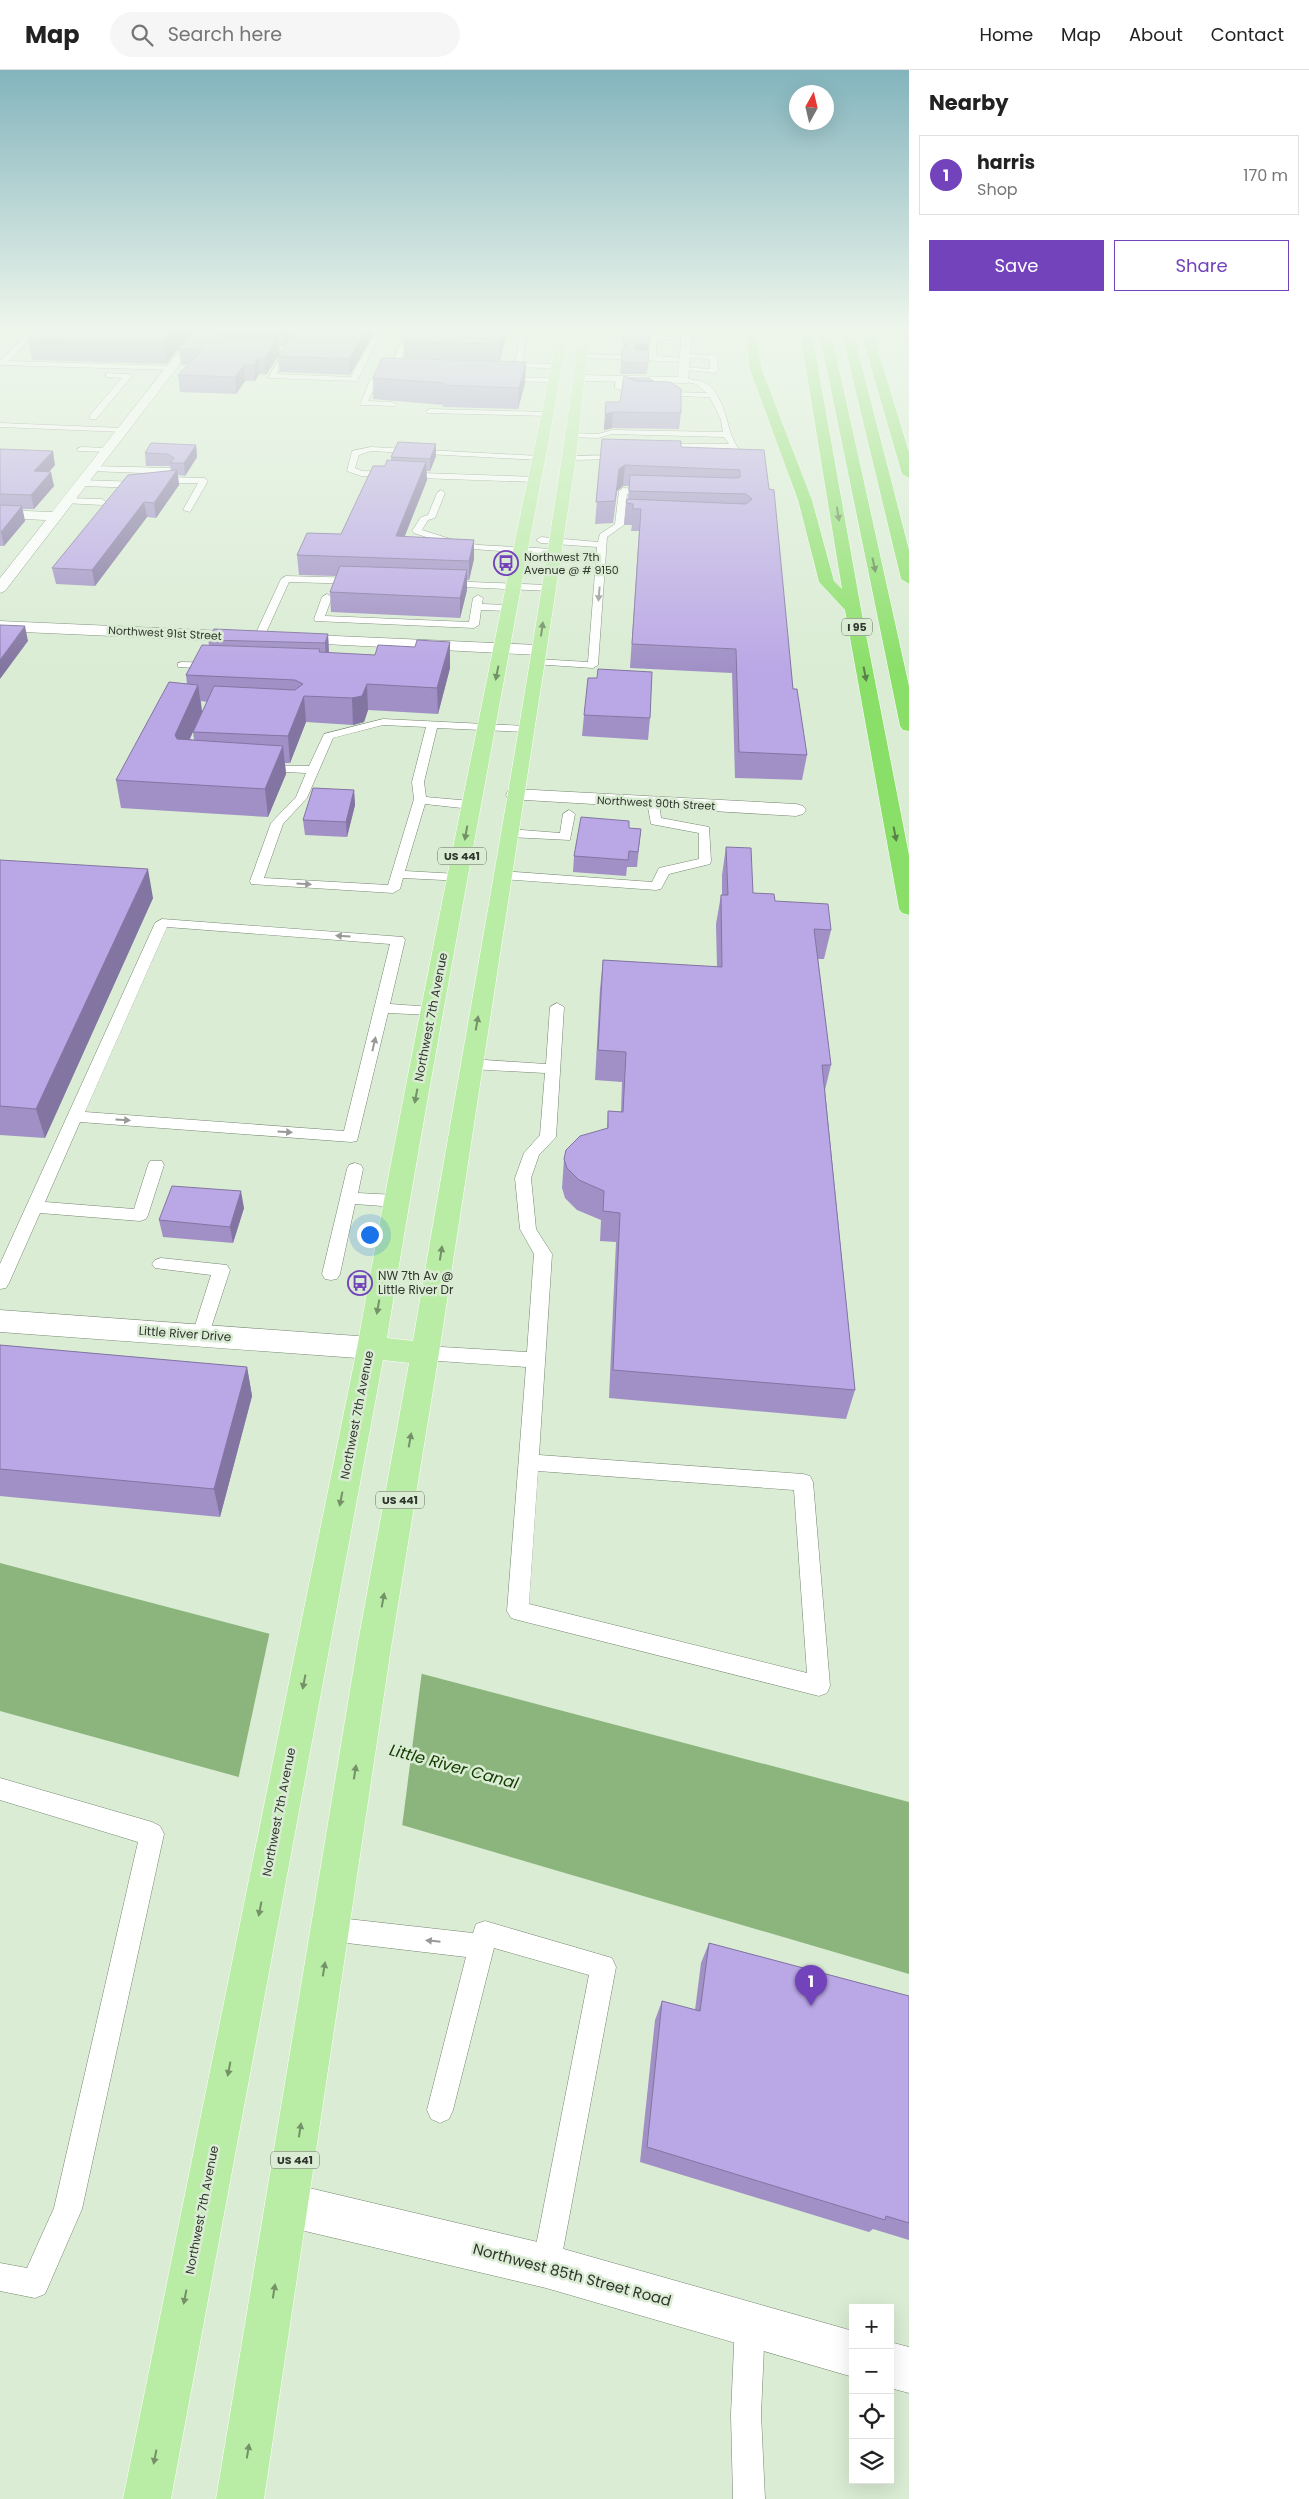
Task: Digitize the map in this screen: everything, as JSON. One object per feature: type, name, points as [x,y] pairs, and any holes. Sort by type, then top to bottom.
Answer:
[{"type":"highway","points":[[784,443],[805,500],[827,582],[853,609]]},
{"type":"highway","name":"I 95","points":[[824,443],[909,909]]},
{"type":"highway","points":[[849,443],[909,726]]},
{"type":"highway","points":[[875,443],[909,579]]},
{"type":"highway","points":[[900,443],[909,474]]},
{"type":"main road","name":"Northwest 7th Avenue","points":[[147,2499],[280,1804],[371,1348],[396,1202],[521,545],[542,481],[539,458],[542,443]]},
{"type":"main road","name":"US 441","points":[[240,2499],[288,2205],[374,1648],[425,1353],[470,1064],[549,588],[570,443]]},
{"type":"main road","points":[[539,458],[553,465]]},
{"type":"main road","points":[[542,481],[564,490]]},
{"type":"main road","points":[[371,1348],[425,1353]]},
{"type":"street","points":[[0,588],[113,443]]},
{"type":"street","points":[[0,514],[55,516]]},
{"type":"street","name":"Northwest 91st Street","points":[[0,626],[259,637],[373,648],[394,643],[502,648],[538,656]]},
{"type":"street","name":"Northwest 90th Street","points":[[515,795],[796,810]]},
{"type":"street","name":"Little River Drive","points":[[0,1321],[371,1348]]},
{"type":"street","name":"Northwest 85th Street Road","points":[[288,2205],[546,2266],[849,2353]]},
{"type":"street","points":[[894,2366],[909,2370]]},
{"type":"lane","points":[[601,443],[604,450]]},
{"type":"lane","points":[[722,460],[742,460],[733,443]]},
{"type":"lane","points":[[666,445],[735,447]]},
{"type":"lane","points":[[81,449],[108,450]]},
{"type":"lane","points":[[539,458],[494,467],[474,477],[361,473],[350,468],[355,453],[371,449],[494,467],[542,481]]},
{"type":"lane","points":[[569,458],[604,450],[630,457]]},
{"type":"lane","points":[[379,465],[381,456],[393,452]]},
{"type":"lane","points":[[393,452],[369,455],[361,461],[371,468],[379,465],[456,472],[474,477]]},
{"type":"lane","points":[[92,469],[170,471]]},
{"type":"lane","points":[[81,483],[139,485],[166,480],[204,481],[186,510]]},
{"type":"lane","points":[[538,656],[593,666],[603,536],[619,525],[624,517],[623,491],[659,493]]},
{"type":"lane","points":[[441,493],[431,518],[425,517],[417,531],[459,545],[479,548],[521,545],[555,547],[602,545]]},
{"type":"lane","points":[[67,501],[102,502]]},
{"type":"lane","points":[[259,637],[286,579],[368,581]]},
{"type":"lane","points":[[435,584],[549,588]]},
{"type":"lane","points":[[328,596],[319,619],[474,625],[478,602],[509,608]]},
{"type":"lane","points":[[373,648],[375,621]]},
{"type":"lane","points":[[182,664],[229,666]]},
{"type":"lane","points":[[432,724],[418,782],[420,798],[393,889],[256,881],[277,823],[301,798],[328,736],[383,722],[432,724],[526,729]]},
{"type":"lane","points":[[255,767],[313,770]]},
{"type":"lane","points":[[420,798],[427,802],[471,804]]},
{"type":"lane","points":[[502,875],[656,886],[664,871],[705,860],[705,830],[655,821],[653,802]]},
{"type":"lane","points":[[509,833],[566,837],[570,814]]},
{"type":"lane","points":[[398,874],[458,878]]},
{"type":"lane","points":[[0,1283],[74,1116],[162,923],[398,940],[351,1138],[74,1116]]},
{"type":"lane","points":[[528,1462],[803,1482],[819,1686],[518,1611],[528,1462],[535,1360],[543,1254],[528,1229],[523,1178],[532,1153],[548,1137],[558,1007]]},
{"type":"lane","points":[[382,1008],[432,1011]]},
{"type":"lane","points":[[470,1064],[553,1069]]},
{"type":"lane","points":[[34,1207],[140,1214],[156,1165]]},
{"type":"lane","points":[[331,1274],[355,1169]]},
{"type":"lane","points":[[348,1198],[396,1202]]},
{"type":"lane","points":[[161,1264],[221,1270],[201,1335]]},
{"type":"lane","points":[[425,1353],[535,1360]]},
{"type":"lane","points":[[0,1788],[152,1834],[68,2209],[35,2284],[0,2277]]},
{"type":"lane","points":[[330,1929],[482,1946]]},
{"type":"lane","points":[[440,2110],[485,1933],[603,1967],[546,2266]]},
{"type":"lane","points":[[748,2499],[746,2414],[750,2324]]},
{"type":"water","name":"Little River Canal","points":[[0,1563],[909,1802],[909,1974],[235,1776],[0,1711]]},
{"type":"pier","points":[[270,1631],[422,1671],[402,1827],[238,1780]]},
{"type":"building","points":[[151,443],[196,445],[184,463],[170,463],[174,458],[168,454],[145,453]]},
{"type":"building","points":[[397,443],[436,444],[430,459],[391,457]]},
{"type":"building","points":[[602,443],[681,443],[681,447],[764,450],[769,489],[774,490],[793,689],[797,689],[807,755],[739,752],[736,649],[632,644],[641,509],[633,509],[633,504],[626,503],[627,499],[746,504],[752,499],[746,494],[629,491],[630,475],[736,478],[740,477],[740,470],[625,465],[619,469],[615,501],[596,502]]},
{"type":"building","points":[[0,449],[53,451],[34,471],[51,472],[31,495],[0,494]]},
{"type":"building","points":[[387,460],[426,462],[396,536],[474,540],[469,561],[297,555],[307,533],[341,534],[373,466],[385,466]]},
{"type":"building","points":[[177,470],[154,503],[144,502],[92,570],[52,568],[128,475]]},
{"type":"building","points":[[0,505],[22,506],[1,532],[0,532]]},
{"type":"building","points":[[340,566],[467,570],[460,598],[330,592]]},
{"type":"building","points":[[0,625],[25,626],[0,660]]},
{"type":"building","points":[[214,629],[328,634],[325,643],[208,640]]},
{"type":"building","points":[[417,640],[450,642],[437,688],[367,684],[362,696],[352,698],[304,696],[288,736],[193,732],[214,686],[295,690],[303,684],[295,680],[186,675],[202,645],[320,649],[319,652],[375,655],[378,645],[415,647]]},
{"type":"building","points":[[598,669],[652,672],[650,718],[584,715],[588,678],[597,678]]},
{"type":"building","points":[[169,682],[198,685],[175,735],[177,739],[283,746],[265,789],[116,780]]},
{"type":"building","points":[[313,788],[354,790],[346,822],[303,820]]},
{"type":"building","points":[[581,817],[629,821],[629,828],[641,829],[638,852],[629,851],[628,860],[574,856]]},
{"type":"building","points":[[726,847],[751,848],[753,893],[774,894],[775,901],[828,904],[831,930],[814,929],[831,1065],[822,1065],[855,1390],[613,1370],[620,1213],[603,1211],[604,1191],[579,1180],[567,1168],[564,1159],[566,1150],[580,1136],[608,1128],[608,1111],[623,1112],[626,1052],[598,1050],[603,960],[722,967],[721,895],[728,895]]},
{"type":"building","points":[[0,860],[148,869],[36,1109],[0,1106]]},
{"type":"building","points":[[172,1186],[241,1191],[230,1227],[159,1220]]},
{"type":"building","points":[[0,1345],[247,1367],[214,1489],[0,1469]]},
{"type":"building","points":[[709,1943],[909,1996],[909,2223],[886,2216],[885,2220],[647,2147],[662,2001],[700,2011]]},
{"type":"place","name":"Northwest 7th Avenue @ # 9150","points":[[506,563]]},
{"type":"place","name":"NW 7th Av @ Little River Dr","points":[[360,1283]]},
{"type":"place","name":"harris","points":[[811,2006]]}]
